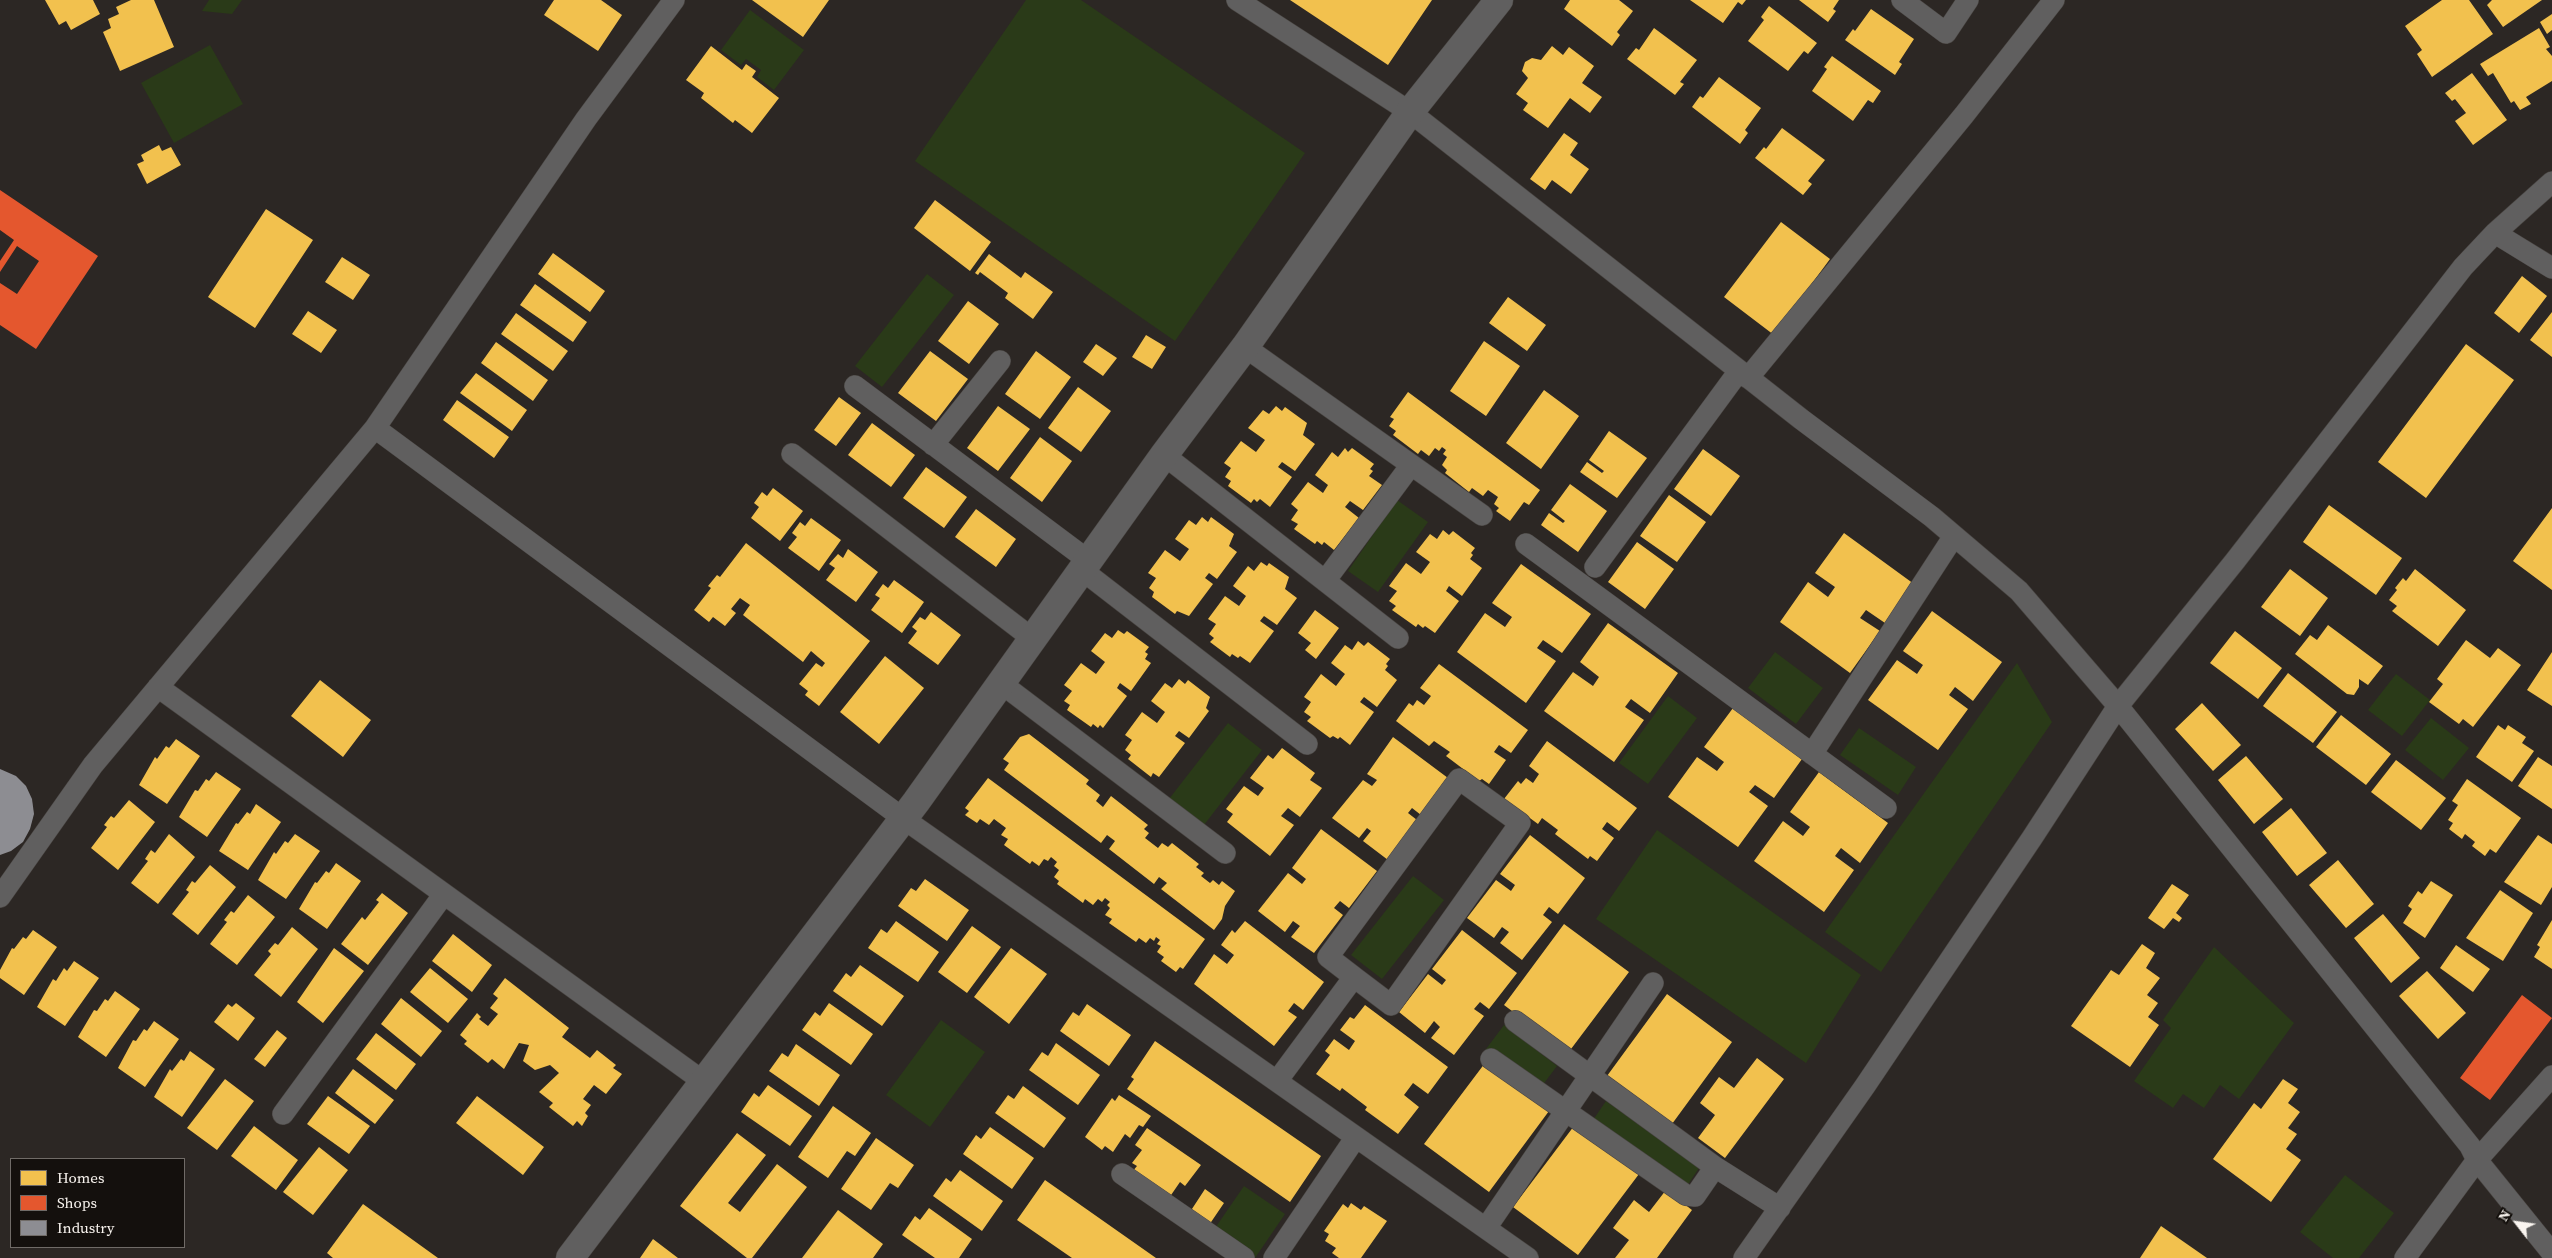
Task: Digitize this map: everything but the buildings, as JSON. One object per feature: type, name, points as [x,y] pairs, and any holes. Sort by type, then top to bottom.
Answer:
[{"type":"street","points":[[1236,0],[1410,112],[1954,536],[2019,591],[2118,706],[2470,1146],[2477,1160],[2552,1253]]},
{"type":"street","points":[[570,1258],[904,819],[1164,455],[1245,347],[1410,112],[1499,0]]},
{"type":"street","points":[[1902,0],[1946,33],[1968,0]]},
{"type":"street","points":[[1595,567],[1744,374],[1964,115],[2054,0]]},
{"type":"street","points":[[0,897],[94,765],[375,428],[665,3]]},
{"type":"street","points":[[1744,1258],[1866,1086],[2027,846],[2118,706],[2235,561],[2463,267],[2495,233],[2552,182]]},
{"type":"street","points":[[2495,233],[2552,268]]},
{"type":"street","points":[[1245,347],[1482,515]]},
{"type":"street","points":[[934,445],[1000,361]]},
{"type":"street","points":[[855,386],[934,445],[1306,744]]},
{"type":"street","points":[[375,428],[904,819],[1528,1258]]},
{"type":"street","points":[[792,454],[1033,639]]},
{"type":"street","points":[[1164,455],[1398,638]]},
{"type":"street","points":[[1325,581],[1411,465]]},
{"type":"street","points":[[1812,754],[1954,536]]},
{"type":"street","points":[[1526,544],[1886,808]]},
{"type":"street","points":[[1002,684],[1225,853]]},
{"type":"street","points":[[158,687],[704,1082]]},
{"type":"street","points":[[1459,779],[1520,823],[1392,1005],[1354,977],[1328,957],[1459,779]]},
{"type":"street","points":[[282,1114],[444,894]]},
{"type":"street","points":[[1277,1082],[1354,977]]},
{"type":"street","points":[[1486,1228],[1653,983]]},
{"type":"street","points":[[1515,1020],[1715,1167],[1780,1208]]},
{"type":"street","points":[[1491,1059],[1686,1195],[1695,1196],[1715,1167]]},
{"type":"street","points":[[2405,1258],[2477,1160],[2552,1076]]},
{"type":"street","points":[[1274,1258],[1356,1137]]},
{"type":"street","points":[[1122,1174],[1244,1258]]},
{"type":"green space","points":[[209,0],[242,0],[232,14],[202,11]]},
{"type":"green space","points":[[1026,0],[1081,0],[1305,153],[1175,341],[915,161]]},
{"type":"green space","points":[[750,10],[804,50],[774,90],[757,77],[761,70],[746,59],[741,65],[721,50]]},
{"type":"green space","points":[[210,45],[243,104],[174,143],[141,83]]},
{"type":"green space","points":[[927,274],[954,295],[882,387],[855,366]]},
{"type":"green space","points":[[1397,500],[1428,522],[1378,592],[1348,571]]},
{"type":"green space","points":[[1775,652],[1823,688],[1796,724],[1748,688]]},
{"type":"green space","points":[[2017,663],[2052,722],[1881,972],[1825,932]]},
{"type":"green space","points":[[2396,674],[2430,700],[2402,736],[2368,710]]},
{"type":"green space","points":[[1668,696],[1697,718],[1648,784],[1619,763]]},
{"type":"green space","points":[[2431,718],[2469,748],[2443,780],[2405,750]]},
{"type":"green space","points":[[1228,723],[1262,750],[1204,825],[1169,799]]},
{"type":"green space","points":[[1859,728],[1916,767],[1898,795],[1840,755]]},
{"type":"green space","points":[[1657,830],[1861,975],[1806,1063],[1596,919]]},
{"type":"green space","points":[[1413,876],[1444,900],[1382,979],[1351,955]]},
{"type":"green space","points":[[2214,947],[2294,1023],[2239,1099],[2220,1085],[2204,1108],[2183,1094],[2173,1108],[2134,1081],[2171,1028],[2163,1020]]},
{"type":"green space","points":[[941,1020],[985,1052],[930,1127],[886,1095]]},
{"type":"green space","points":[[1504,1025],[1557,1066],[1539,1090],[1486,1049]]},
{"type":"green space","points":[[1606,1101],[1699,1168],[1685,1189],[1591,1123]]},
{"type":"green space","points":[[2345,1175],[2394,1213],[2359,1258],[2333,1258],[2300,1232]]},
{"type":"green space","points":[[1244,1186],[1285,1214],[1255,1258],[1213,1231]]}]
